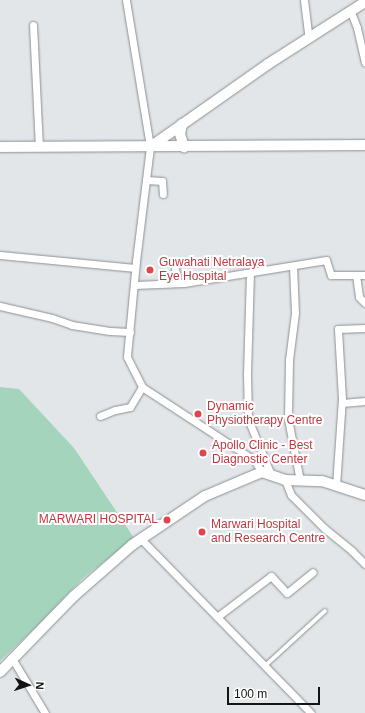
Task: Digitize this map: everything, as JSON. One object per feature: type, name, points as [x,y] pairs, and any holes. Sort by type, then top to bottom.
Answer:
[{"type":"street","points":[[126,0],[150,147],[135,268],[127,357],[142,387],[254,460],[266,474],[285,480],[322,481],[365,495]]},
{"type":"street","points":[[304,0],[309,38]]},
{"type":"street","points":[[150,147],[268,64],[365,2]]},
{"type":"street","points":[[351,12],[357,28],[365,62]]},
{"type":"street","points":[[33,25],[39,147]]},
{"type":"street","points":[[182,124],[180,134],[184,147]]},
{"type":"street","points":[[0,147],[365,145]]},
{"type":"street","points":[[146,180],[162,182],[163,194]]},
{"type":"street","points":[[0,255],[135,268]]},
{"type":"street","points":[[134,285],[178,283],[326,260],[331,275],[365,275]]},
{"type":"street","points":[[293,266],[295,313],[289,360],[288,419],[300,481]]},
{"type":"street","points":[[175,269],[178,283]]},
{"type":"street","points":[[250,273],[247,374],[248,419],[266,474]]},
{"type":"street","points":[[356,275],[359,297],[365,303]]},
{"type":"street","points":[[0,306],[52,318],[72,325],[110,331],[130,332]]},
{"type":"street","points":[[336,486],[342,403],[338,329],[365,328]]},
{"type":"street","points":[[100,416],[115,410],[130,407],[142,387]]},
{"type":"street","points":[[342,403],[365,402]]},
{"type":"street","points":[[0,672],[14,660],[74,596],[141,539],[205,496],[266,474]]},
{"type":"street","points":[[285,480],[291,495],[324,528],[365,564]]},
{"type":"street","points":[[141,539],[311,713]]},
{"type":"street","points":[[217,617],[271,576],[287,593],[313,572]]},
{"type":"street","points":[[14,660],[45,713]]},
{"type":"lane","points":[[265,666],[324,611]]},
{"type":"green space","points":[[0,387],[19,389],[74,448],[134,538],[82,579],[35,628],[0,661]]},
{"type":"place","name":"Guwahati Netralaya Eye Hospital","points":[[150,270]]},
{"type":"place","name":"Dynamic Physiotherapy Centre","points":[[198,414]]},
{"type":"place","name":"Apollo Clinic - Best Diagnostic Center","points":[[203,453]]},
{"type":"place","name":"MARWARI HOSPITAL","points":[[167,520]]},
{"type":"place","name":"Marwari Hospital and Research Centre","points":[[202,532]]}]
